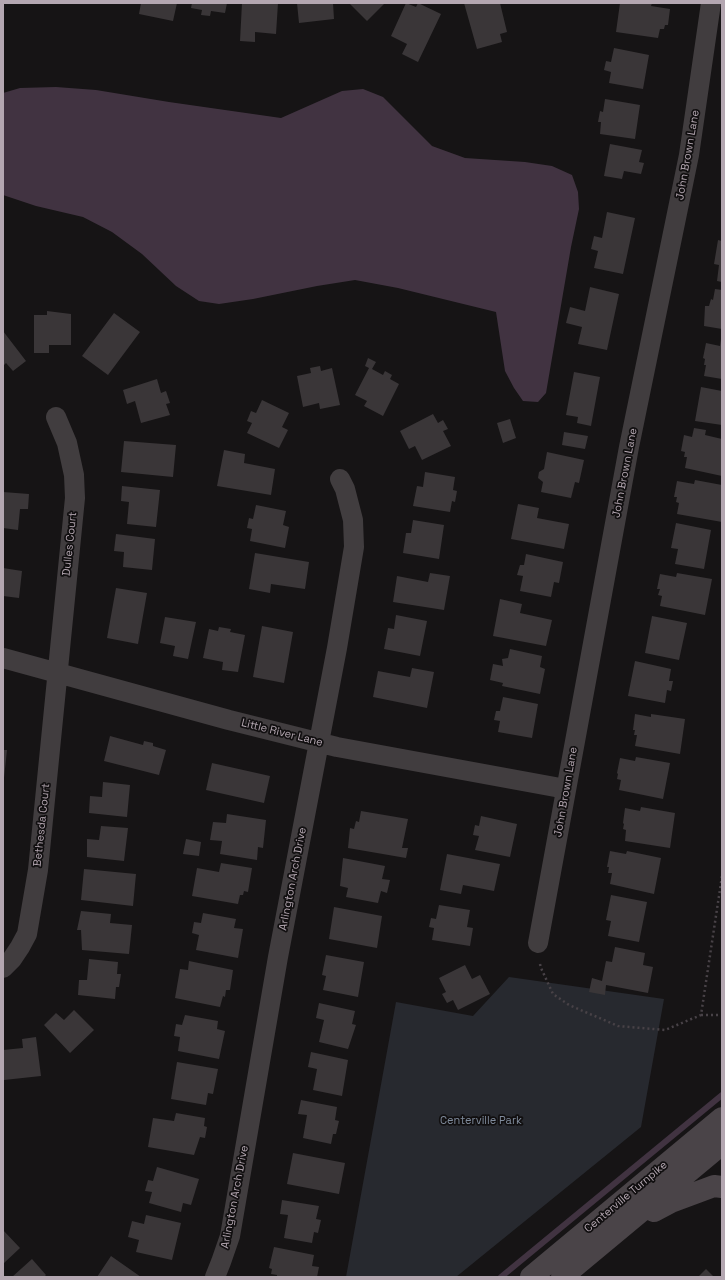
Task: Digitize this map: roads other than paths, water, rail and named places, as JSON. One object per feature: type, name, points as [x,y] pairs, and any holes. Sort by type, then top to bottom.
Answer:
[{"type":"main road","name":"Centerville Turnpike","points":[[562,1277],[714,1148],[722,1118]]},
{"type":"main road","name":"Centerville Turnpike","points":[[531,1277],[714,1148]]},
{"type":"main road","points":[[608,1238],[671,1202],[714,1186],[722,1187]]},
{"type":"street","name":"John Brown Lane","points":[[538,943],[629,447],[689,155],[711,3]]},
{"type":"street","name":"Dulles Court","points":[[56,417],[67,443],[74,475],[75,498],[58,673]]},
{"type":"street","name":"Arlington Arch Drive","points":[[215,1277],[230,1236],[278,957],[337,648],[354,547],[353,520],[345,489],[340,479]]},
{"type":"street","name":"Little River Lane","points":[[3,658],[319,743],[566,789]]},
{"type":"street","name":"Bethesda Court","points":[[3,968],[12,959],[27,934],[38,870],[58,673]]},
{"type":"waterway","points":[[501,1277],[722,1095]]},
{"type":"park label","name":"Centerville Park","points":[[481,1121]]}]
